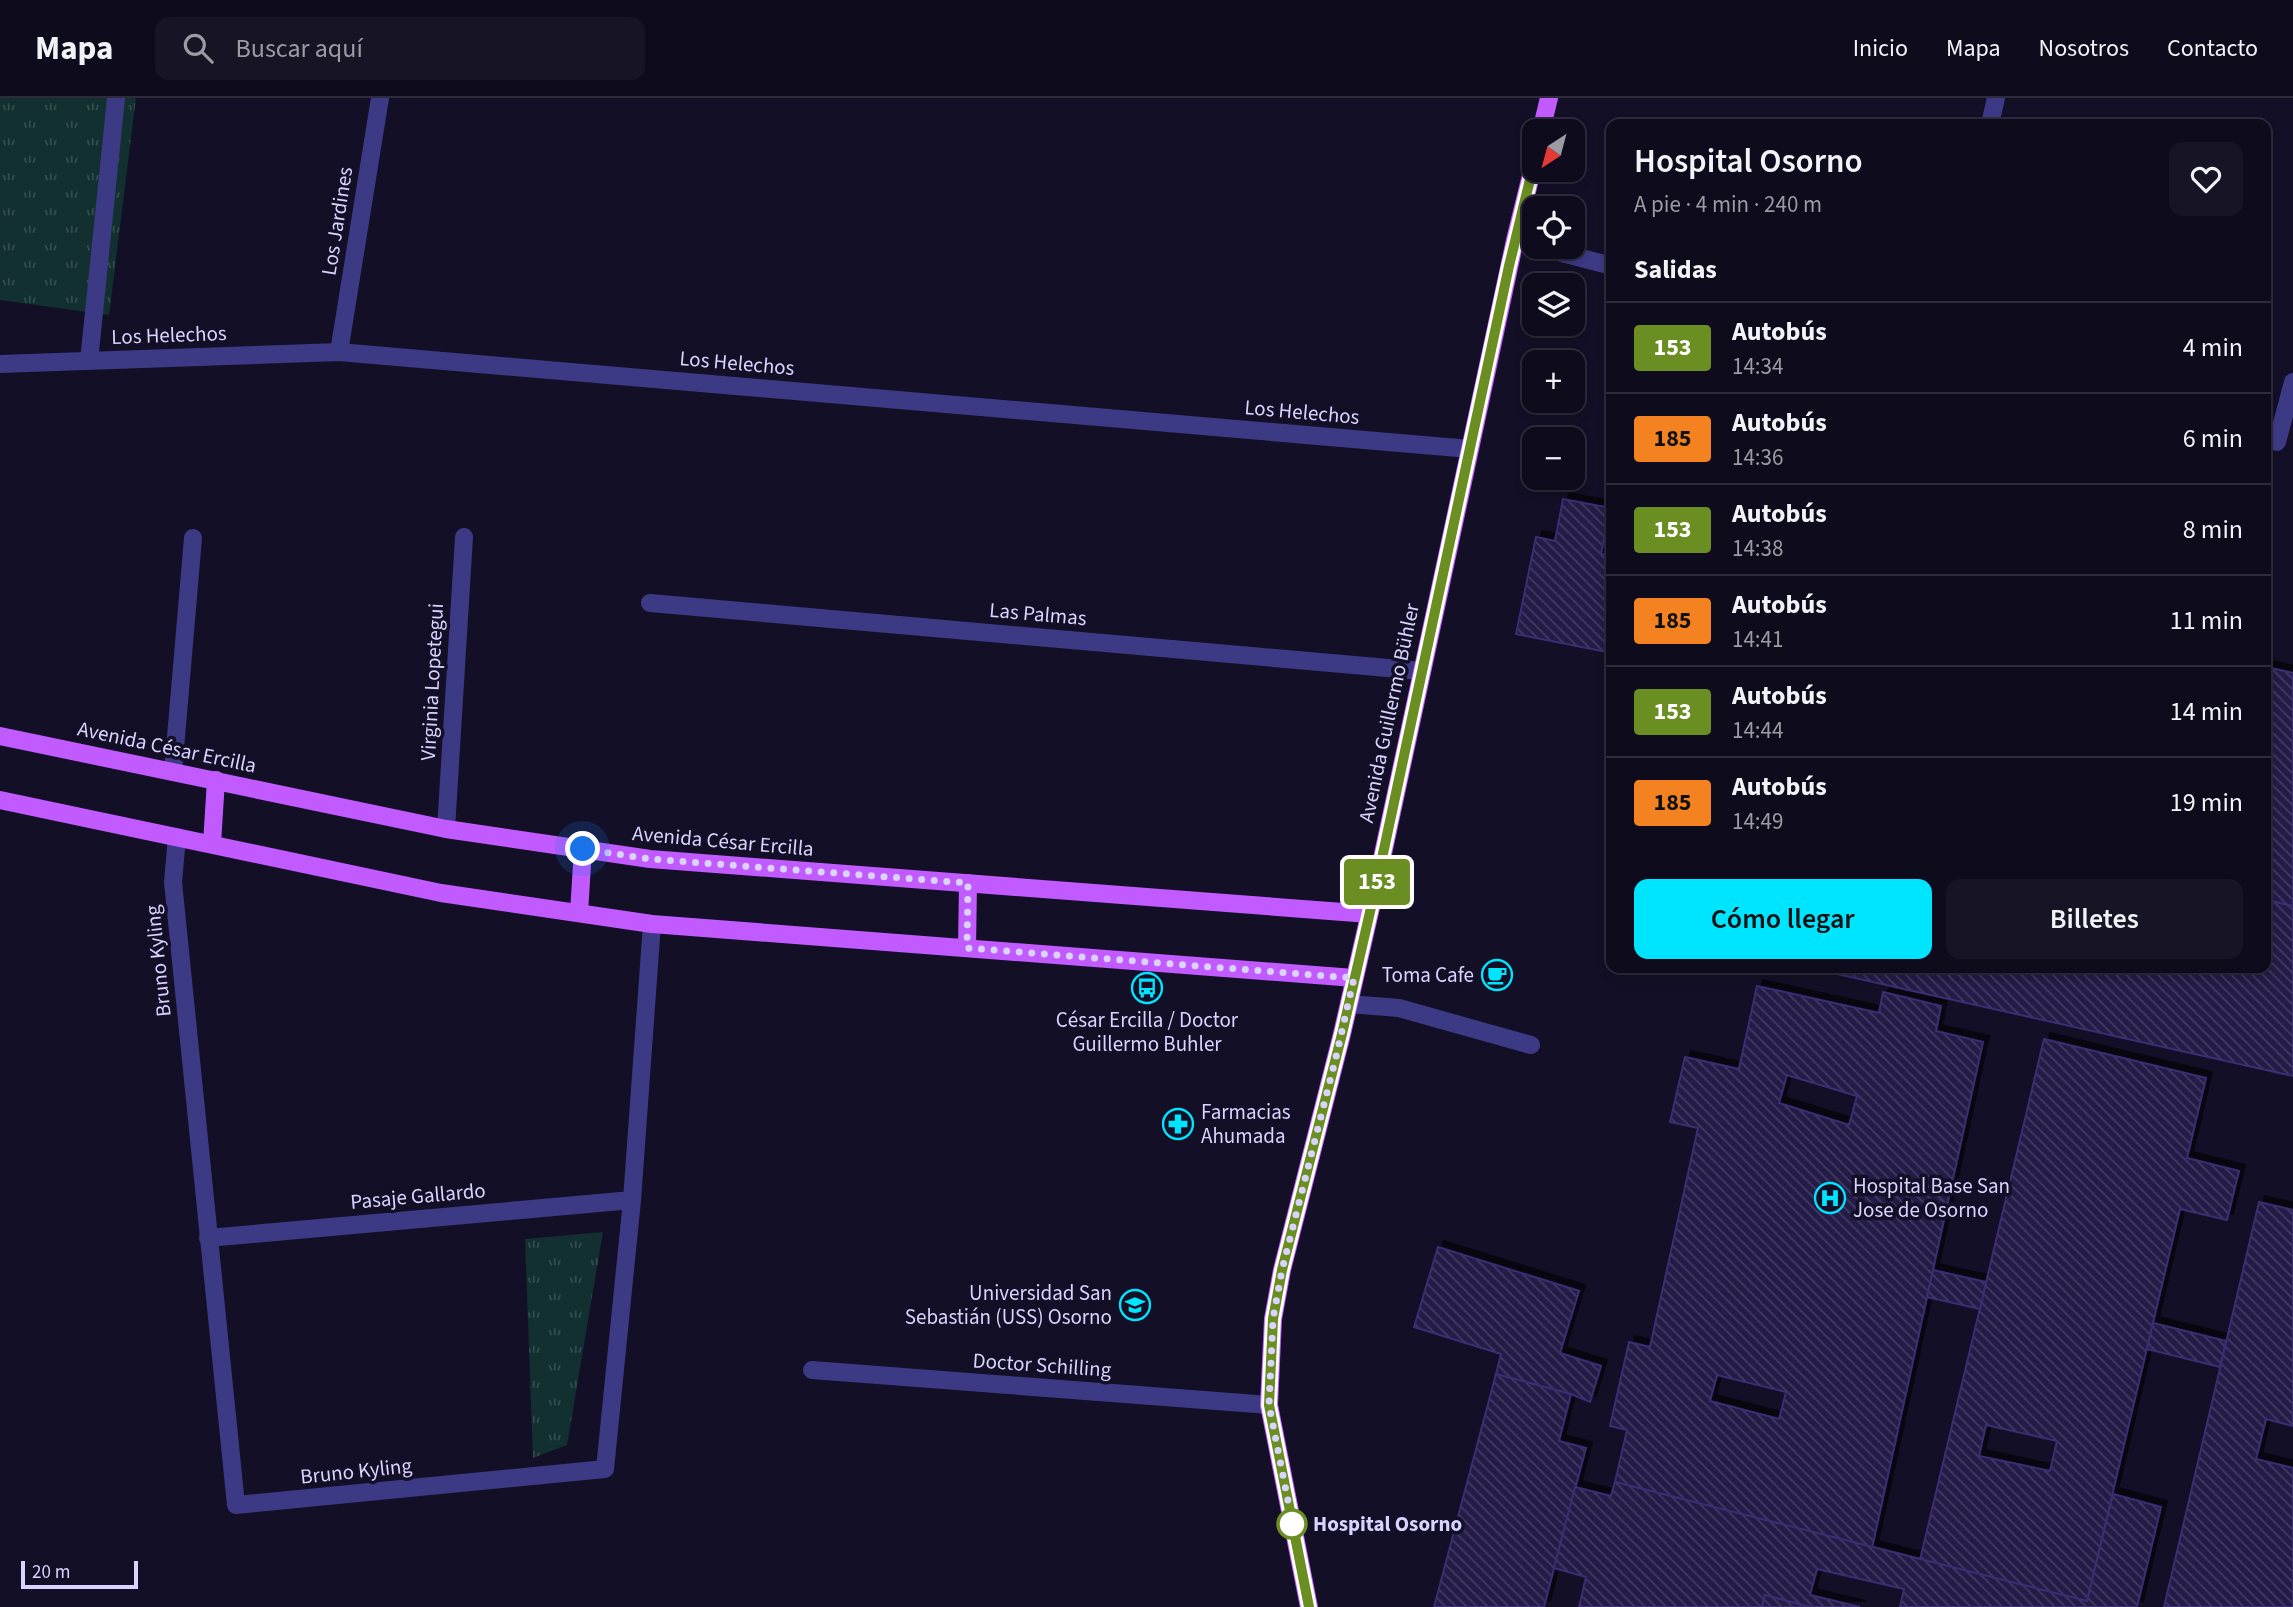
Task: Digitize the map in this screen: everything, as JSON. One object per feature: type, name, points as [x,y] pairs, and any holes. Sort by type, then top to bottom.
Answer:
[{"type":"main road","points":[[1544,119],[1549,98]]},
{"type":"main road","name":"Avenida Guillermo Bühler","points":[[1309,1607],[1269,1405],[1273,1319],[1282,1270],[1349,1004],[1529,182]]},
{"type":"main road","name":"Avenida César Ercilla","points":[[0,736],[446,829],[650,859],[1369,914]]},
{"type":"main road","points":[[212,844],[216,780]]},
{"type":"main road","points":[[0,800],[441,893],[652,924],[1354,978]]},
{"type":"main road","points":[[579,913],[583,849]]},
{"type":"main road","points":[[967,948],[968,883]]},
{"type":"street","points":[[89,361],[116,98]]},
{"type":"street","name":"Los Jardines","points":[[339,352],[380,98]]},
{"type":"street","points":[[1991,119],[1996,98]]},
{"type":"street","points":[[1515,240],[1522,242]]},
{"type":"street","points":[[1585,259],[1606,264]]},
{"type":"street","name":"Los Helechos","points":[[0,364],[339,352],[1470,449]]},
{"type":"street","points":[[2279,442],[2293,382]]},
{"type":"street","name":"Virginia Lopetegui","points":[[446,829],[464,537]]},
{"type":"street","points":[[173,772],[193,538]]},
{"type":"street","name":"Las Palmas","points":[[650,603],[1422,671]]},
{"type":"street","name":"Bruno Kyling","points":[[177,837],[173,882],[236,1505],[605,1469],[632,1200],[652,924]]},
{"type":"street","points":[[1349,1004],[1399,1008],[1531,1045]]},
{"type":"street","name":"Pasaje Gallardo","points":[[208,1238],[632,1200]]},
{"type":"street","name":"Doctor Schilling","points":[[812,1370],[1269,1405]]},
{"type":"green space","points":[[0,98],[136,98],[109,315],[0,300]]},
{"type":"green space","points":[[603,1232],[567,1445],[533,1458],[525,1239]]},
{"type":"building","points":[[1563,499],[1606,507],[1606,528],[1601,554],[1606,555],[1606,652],[1516,634],[1536,537],[1555,541]]},
{"type":"building","points":[[2271,668],[2293,673],[2293,906],[2271,901]]},
{"type":"building","points":[[2271,901],[2293,906],[2293,1076],[1832,973],[2271,973]]},
{"type":"building","points":[[1757,986],[1879,1013],[1883,992],[1941,1006],[1936,1031],[1983,1042],[1872,1548],[1615,1482],[1627,1430],[1610,1426],[1629,1342],[1650,1347],[1698,1128],[1670,1122],[1685,1057],[1739,1069]],"holes":[[[1787,1075],[1857,1096],[1849,1125],[1779,1103]],[[1717,1375],[1786,1392],[1779,1419],[1710,1401]]]},
{"type":"building","points":[[2044,1039],[2206,1078],[2187,1158],[2239,1171],[2227,1220],[2180,1209],[2087,1601],[1920,1560]],"holes":[[[1986,1425],[2057,1441],[2050,1471],[1979,1456]]]},
{"type":"building","points":[[2259,1202],[2293,1210],[2293,1426],[2266,1419],[2256,1459],[2293,1468],[2293,1607],[2164,1607]]},
{"type":"building","points":[[1438,1247],[1579,1291],[1560,1353],[1601,1366],[1590,1402],[1571,1394],[1496,1374],[1501,1354],[1414,1327]]},
{"type":"building","points":[[1933,1270],[1986,1282],[1980,1309],[1927,1297]]},
{"type":"building","points":[[2153,1323],[2226,1341],[2220,1367],[2147,1349]]},
{"type":"building","points":[[1496,1374],[1571,1394],[1559,1441],[1586,1448],[1544,1607],[1434,1607]]},
{"type":"building","points":[[1615,1482],[2087,1601],[2113,1494],[2161,1507],[2137,1607],[1900,1607],[1904,1589],[1817,1569],[1810,1595],[1860,1607],[1810,1607],[1765,1595],[1762,1607],[1579,1607],[1586,1577],[1554,1568],[1575,1487],[1611,1496]]},
{"type":"building","points":[[1765,1595],[1810,1607],[1762,1607]]},
{"type":"bus line","name":"153","points":[[1309,1607],[1269,1405],[1273,1319],[1282,1270],[1342,1034],[1378,877],[1529,182]]},
{"type":"place","name":"Toma Cafe","points":[[1497,975]]},
{"type":"place","name":"César Ercilla / Doctor Guillermo Buhler","points":[[1147,988]]},
{"type":"place","name":"Farmacias Ahumada","points":[[1178,1124]]},
{"type":"place","name":"Hospital Base San Jose de Osorno","points":[[1830,1198]]},
{"type":"place","name":"Universidad San Sebastián (USS) Osorno","points":[[1135,1305]]},
{"type":"place","name":"Hospital Osorno","points":[[1292,1524]]},
{"type":"route","points":[[583,849],[650,859],[968,883],[967,948],[1354,978],[1282,1270],[1273,1319],[1269,1405],[1294,1531],[1292,1524]]}]
